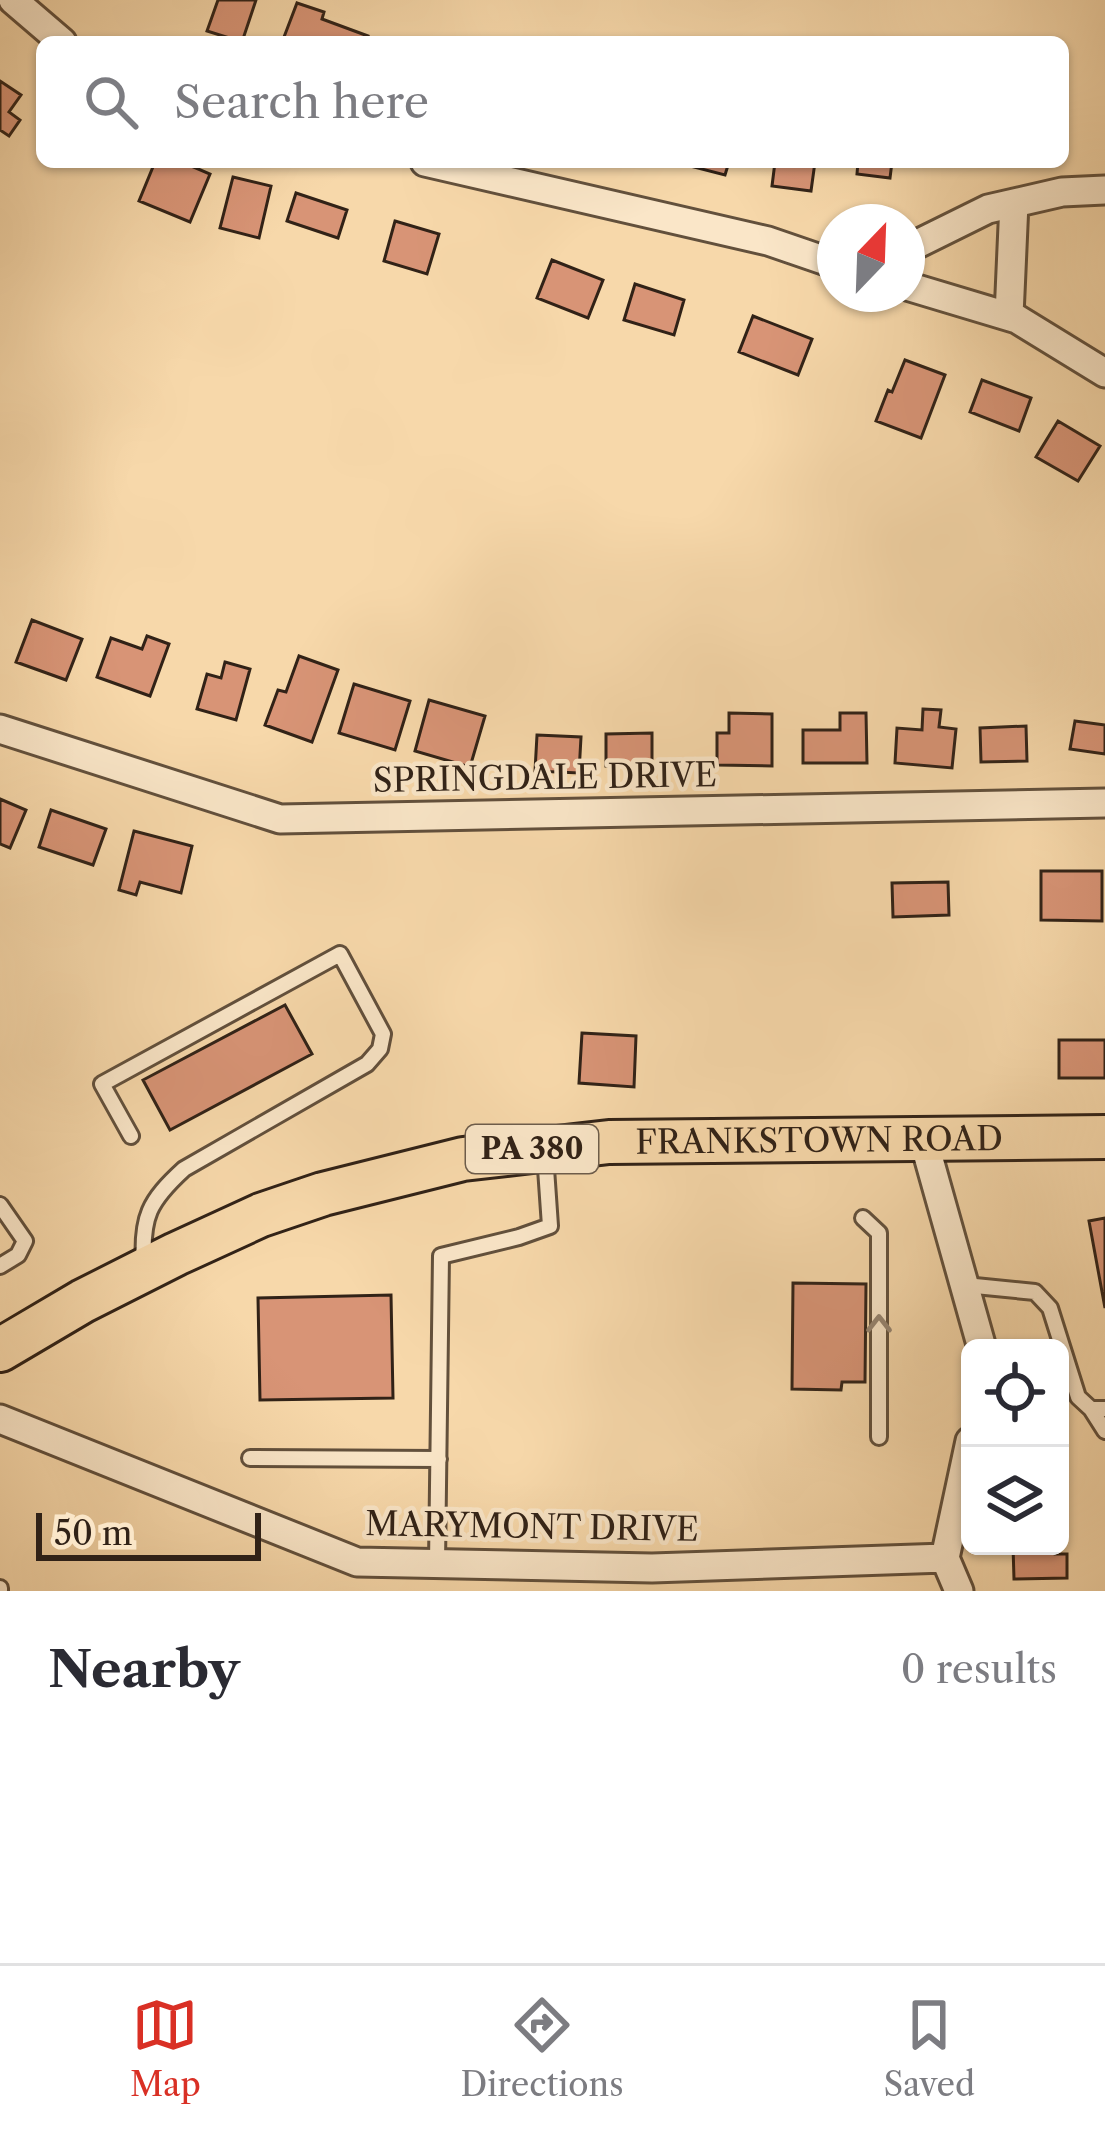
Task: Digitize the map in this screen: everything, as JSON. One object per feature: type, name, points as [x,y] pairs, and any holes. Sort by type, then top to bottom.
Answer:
[{"type":"main road","name":"FRANKSTOWN ROAD","points":[[0,1350],[82,1301],[261,1215],[322,1194],[463,1159],[609,1142],[1105,1137]]},
{"type":"street","points":[[13,0],[55,36]]},
{"type":"street","points":[[451,168],[769,242],[817,258]]},
{"type":"street","points":[[925,240],[988,209],[1062,192],[1105,190]]},
{"type":"street","points":[[1009,316],[1014,203]]},
{"type":"street","points":[[925,291],[1009,316],[1105,373]]},
{"type":"street","name":"SPRINGDALE DRIVE","points":[[0,729],[280,818],[1105,803]]},
{"type":"street","points":[[923,1138],[979,1339]]},
{"type":"street","name":"MARYMONT DRIVE","points":[[0,1419],[357,1562],[652,1568],[945,1558]]},
{"type":"street","points":[[959,1591],[945,1558],[969,1447]]},
{"type":"lane","points":[[131,1136],[102,1084],[340,954],[383,1034],[380,1049],[368,1064],[184,1168],[158,1192],[142,1232],[145,1270]]},
{"type":"lane","points":[[437,1563],[441,1256],[550,1226],[545,1148]]},
{"type":"lane","points":[[0,1205],[25,1241],[19,1255],[0,1266]]},
{"type":"lane","points":[[863,1218],[879,1233],[879,1437]]},
{"type":"lane","points":[[964,1284],[1035,1292],[1050,1308],[1078,1397],[1098,1409],[1105,1431]]},
{"type":"lane","points":[[250,1458],[439,1460]]},
{"type":"building","points":[[218,0],[256,0],[244,36],[207,31]]},
{"type":"building","points":[[297,3],[324,12],[322,19],[368,36],[284,36]]},
{"type":"building","points":[[0,81],[21,95],[9,112],[20,120],[9,136],[0,130]]},
{"type":"building","points":[[153,168],[196,168],[210,174],[190,222],[139,201]]},
{"type":"building","points":[[698,168],[727,168],[725,175]]},
{"type":"building","points":[[774,168],[814,168],[811,191],[772,186]]},
{"type":"building","points":[[858,168],[891,168],[890,178],[857,174]]},
{"type":"building","points":[[233,177],[271,186],[259,238],[220,228]]},
{"type":"building","points":[[296,193],[347,210],[338,238],[287,221]]},
{"type":"building","points":[[395,221],[439,234],[427,274],[384,261]]},
{"type":"building","points":[[552,260],[603,280],[588,318],[537,298]]},
{"type":"building","points":[[635,284],[684,300],[674,335],[624,320]]},
{"type":"building","points":[[753,316],[812,339],[798,375],[739,352]]},
{"type":"building","points":[[905,360],[945,375],[921,438],[876,421]]},
{"type":"building","points":[[982,380],[1031,398],[1019,431],[970,412]]},
{"type":"building","points":[[1058,421],[1100,446],[1078,481],[1036,457]]},
{"type":"building","points":[[32,620],[82,639],[66,680],[16,662]]},
{"type":"building","points":[[147,636],[169,644],[150,696],[97,677],[111,638],[142,649]]},
{"type":"building","points":[[299,656],[338,670],[312,742],[265,725],[278,690],[286,692]]},
{"type":"building","points":[[225,662],[250,669],[236,720],[197,709],[207,674],[221,678]]},
{"type":"building","points":[[354,684],[410,701],[395,750],[339,733]]},
{"type":"building","points":[[429,700],[485,716],[470,767],[415,751]]},
{"type":"building","points":[[923,709],[941,710],[939,727],[956,729],[952,768],[895,763],[897,728],[922,730]]},
{"type":"building","points":[[729,713],[772,714],[772,766],[717,765],[717,733],[729,733]]},
{"type":"building","points":[[840,713],[866,713],[867,763],[803,763],[803,730],[840,730]]},
{"type":"building","points":[[1075,721],[1105,725],[1105,754],[1070,749]]},
{"type":"building","points":[[1026,726],[1027,761],[981,762],[980,728]]},
{"type":"building","points":[[652,733],[652,767],[606,766],[606,734]]},
{"type":"building","points":[[537,735],[581,737],[579,773],[535,771]]},
{"type":"building","points":[[0,799],[26,810],[10,848],[0,844]]},
{"type":"building","points":[[51,810],[106,829],[93,865],[39,847]]},
{"type":"building","points":[[134,831],[192,846],[181,893],[140,882],[136,895],[119,890]]},
{"type":"building","points":[[1041,871],[1102,871],[1102,921],[1041,920]]},
{"type":"building","points":[[948,882],[949,915],[893,917],[892,883]]},
{"type":"building","points":[[285,1005],[312,1054],[170,1130],[143,1080]]},
{"type":"building","points":[[582,1033],[636,1036],[634,1087],[579,1083]]},
{"type":"building","points":[[1059,1040],[1105,1040],[1105,1078],[1059,1078]]},
{"type":"building","points":[[1105,1218],[1105,1308],[1089,1221]]},
{"type":"building","points":[[793,1283],[866,1284],[865,1382],[842,1382],[841,1390],[792,1389]]},
{"type":"building","points":[[391,1295],[393,1398],[260,1400],[258,1298]]},
{"type":"building","points":[[1013,1555],[1067,1555],[1067,1578],[1014,1579]]}]
